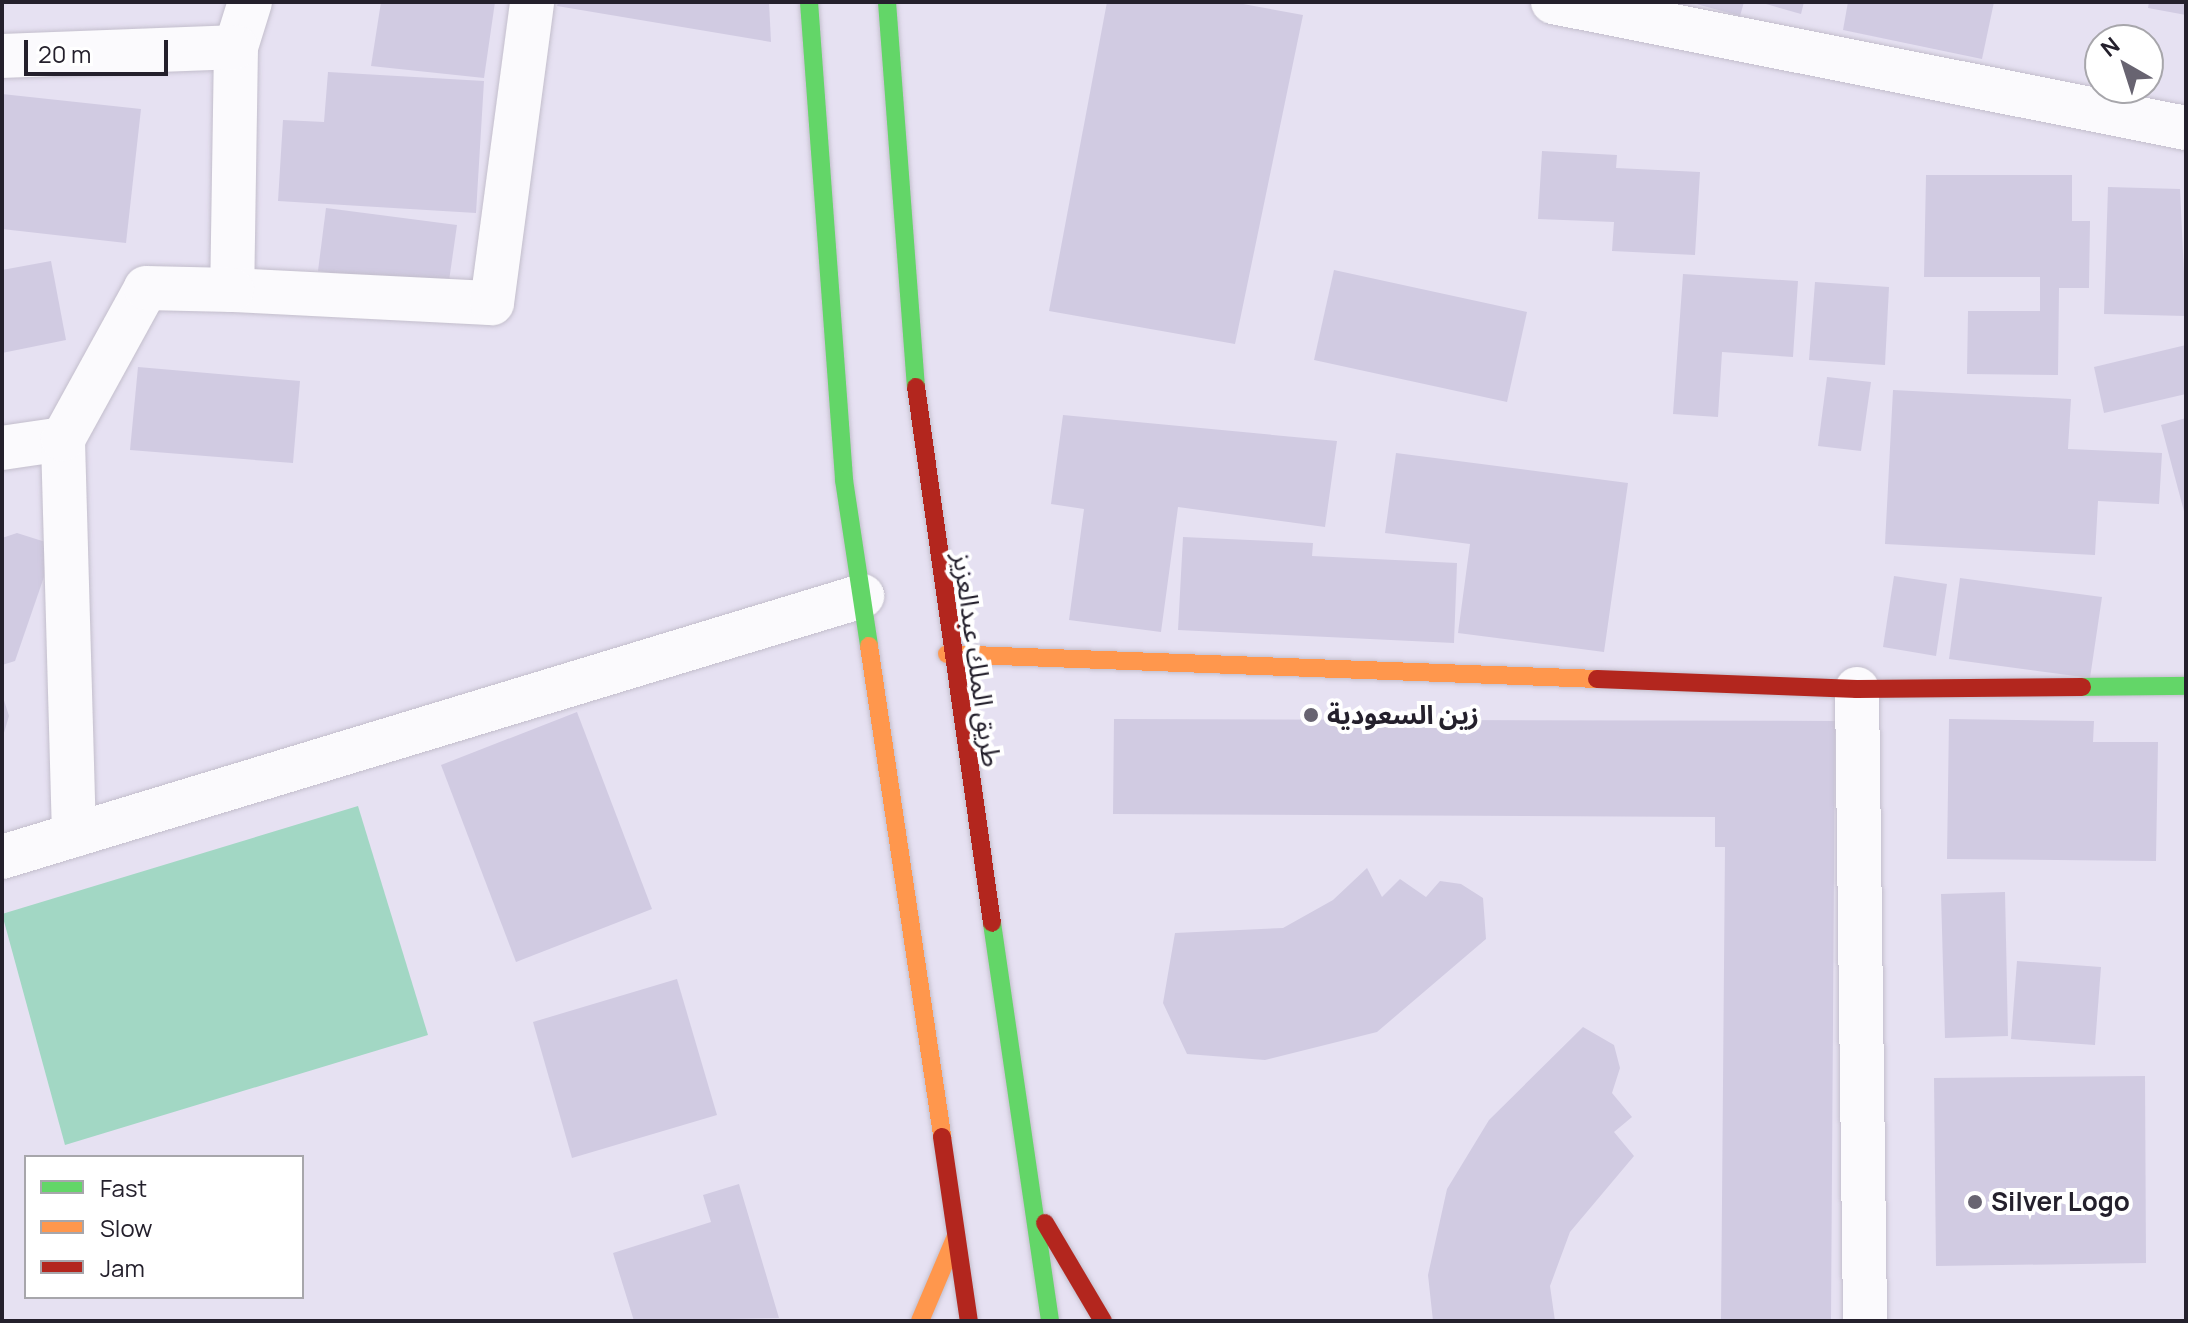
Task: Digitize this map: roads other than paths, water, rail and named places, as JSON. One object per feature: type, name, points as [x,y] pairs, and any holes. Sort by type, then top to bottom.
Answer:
[{"type":"main road","points":[[809,2],[844,480],[969,1321]]},
{"type":"main road","name":"طريق الملك عبدالعزيز","points":[[887,2],[919,429],[947,654],[1036,1208],[1050,1321]]},
{"type":"main road","points":[[947,654],[1857,689],[2186,686]]},
{"type":"main road","points":[[1036,1208],[1103,1321]]},
{"type":"main road","points":[[920,1321],[957,1233]]},
{"type":"street","points":[[232,290],[236,47],[250,2]]},
{"type":"street","points":[[74,835],[63,439],[146,288],[492,303],[532,2]]},
{"type":"street","points":[[1553,2],[2186,128]]},
{"type":"street","points":[[2,56],[236,47]]},
{"type":"street","points":[[2,448],[63,439]]},
{"type":"street","points":[[2,857],[862,596]]},
{"type":"street","points":[[1857,689],[1865,1321]]},
{"type":"place","name":"زين السعودية","points":[[1311,715]]},
{"type":"place","name":"Silver Logo","points":[[1975,1202]]}]
